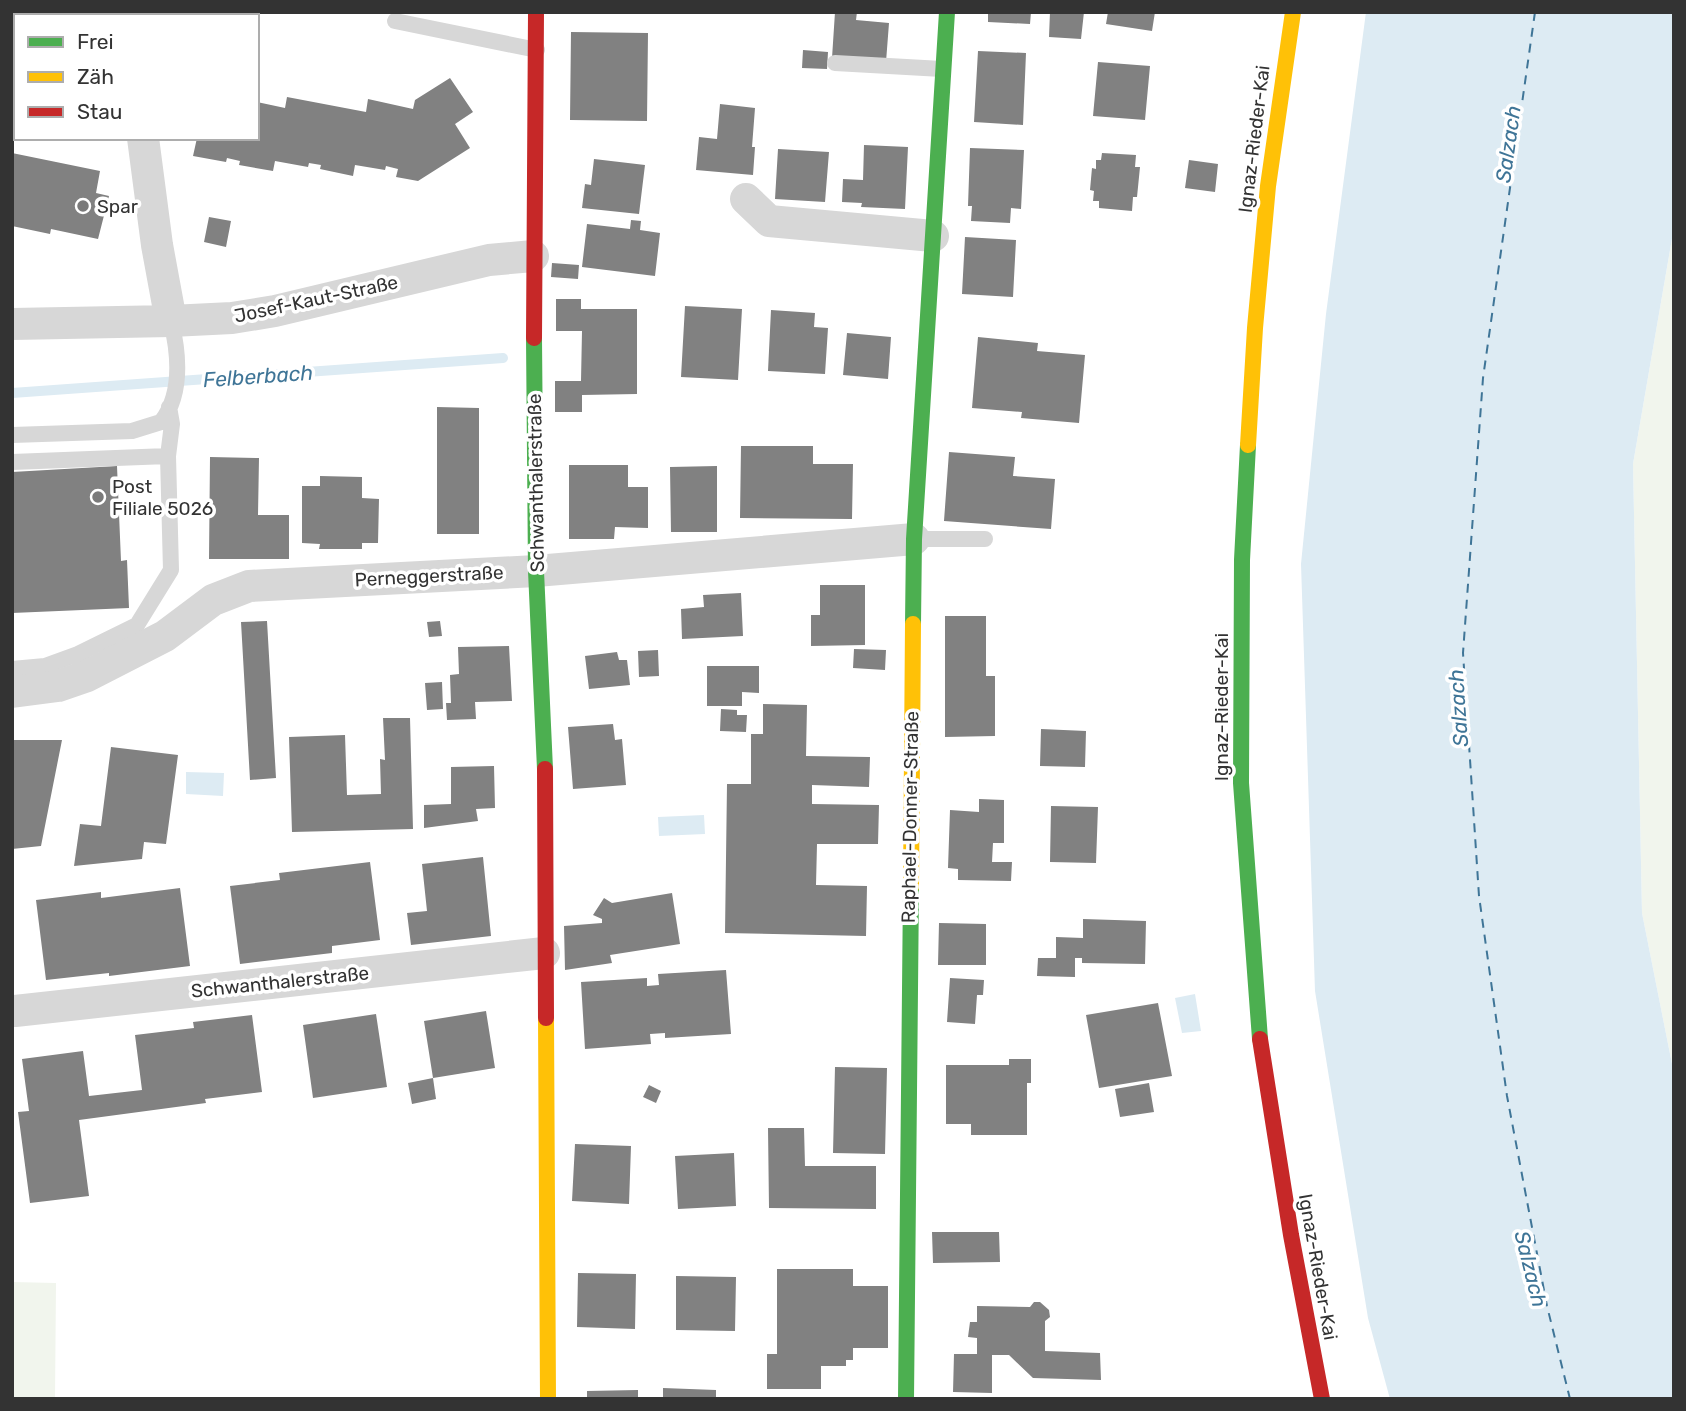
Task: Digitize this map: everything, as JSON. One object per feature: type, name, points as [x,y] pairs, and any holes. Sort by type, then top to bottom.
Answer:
[{"type":"street","name":"Schwanthalerstraße","points":[[536,12],[533,256],[536,571],[545,759],[548,1399]]},
{"type":"street","name":"Raphael-Donner-Straße","points":[[906,1399],[914,539],[947,12]]},
{"type":"street","name":"Ignaz-Rieder-Kai","points":[[1293,12],[1268,186],[1255,328],[1242,559],[1241,783],[1259,1032],[1293,1248],[1322,1399]]},
{"type":"street","points":[[142,140],[157,245],[174,335]]},
{"type":"street","points":[[746,199],[769,221],[933,236]]},
{"type":"street","name":"Josef-Kaut-Straße","points":[[12,324],[174,335],[232,318],[275,311],[489,260],[533,256]]},
{"type":"street","name":"Perneggerstraße","points":[[12,692],[58,685],[83,665],[165,636],[213,600],[249,586],[536,571],[914,539]]},
{"type":"street","name":"Schwanthalerstraße","points":[[15,1012],[544,953]]},
{"type":"lane","points":[[395,21],[537,50]]},
{"type":"lane","points":[[835,63],[942,69]]},
{"type":"lane","points":[[12,435],[132,431],[161,422],[176,386],[174,335]]},
{"type":"lane","points":[[12,669],[83,665],[137,625],[171,570],[169,456],[172,424],[169,407]]},
{"type":"lane","points":[[12,462],[169,456]]},
{"type":"lane","points":[[914,539],[985,539]]},
{"type":"shaded area","points":[[1674,227],[1674,1074],[1642,913],[1633,464]]},
{"type":"shaded area","points":[[12,1282],[56,1283],[55,1399],[12,1399]]},
{"type":"water","name":"Salzach","points":[[1366,12],[1674,12],[1674,227],[1633,464],[1642,913],[1674,1074],[1674,1399],[1390,1399],[1368,1318],[1315,991],[1301,564],[1326,314]]},
{"type":"water","points":[[186,772],[224,773],[223,796],[186,794]]},
{"type":"water","points":[[704,815],[705,834],[659,836],[658,817]]},
{"type":"water","points":[[1195,994],[1201,1031],[1182,1033],[1175,998]]},
{"type":"building","points":[[12,12],[84,12],[14,14],[12,44]]},
{"type":"building","points":[[835,12],[857,12],[856,20],[889,23],[886,62],[832,58]]},
{"type":"building","points":[[988,12],[1031,12],[1030,24],[988,22]]},
{"type":"building","points":[[1050,12],[1084,12],[1081,39],[1049,37]]},
{"type":"building","points":[[1108,12],[1155,12],[1152,31],[1106,24]]},
{"type":"building","points":[[571,32],[648,33],[647,121],[570,120]]},
{"type":"building","points":[[803,50],[828,52],[827,69],[802,68]]},
{"type":"building","points":[[978,51],[1026,53],[1023,125],[974,122]]},
{"type":"building","points":[[1098,62],[1150,66],[1145,120],[1093,116]]},
{"type":"building","points":[[450,78],[473,112],[455,124],[470,148],[418,181],[396,177],[398,169],[386,166],[385,170],[355,165],[353,176],[320,169],[321,165],[309,163],[308,167],[275,161],[273,171],[239,165],[240,161],[227,158],[226,162],[193,156],[197,140],[259,140],[259,102],[285,108],[287,97],[366,112],[368,99],[413,109],[415,100]]},
{"type":"building","points":[[720,104],[755,108],[753,175],[696,170],[699,137],[717,139]]},
{"type":"building","points":[[864,145],[908,147],[905,209],[861,207],[862,203],[842,202],[843,179],[863,180]]},
{"type":"building","points":[[970,148],[1024,150],[1021,209],[1011,208],[1010,223],[971,221],[972,206],[968,206]]},
{"type":"building","points":[[778,149],[829,152],[825,202],[775,199]]},
{"type":"building","points":[[12,153],[100,171],[96,193],[109,196],[98,239],[51,229],[50,234],[12,226]]},
{"type":"building","points":[[1102,153],[1136,155],[1135,167],[1140,167],[1137,197],[1133,197],[1132,211],[1099,208],[1099,201],[1093,201],[1094,191],[1090,190],[1092,168],[1096,169],[1096,160],[1101,160]]},
{"type":"building","points":[[594,159],[645,165],[639,214],[582,208],[585,184],[591,185]]},
{"type":"building","points":[[1189,160],[1218,164],[1215,192],[1185,188]]},
{"type":"building","points":[[209,217],[231,221],[226,247],[204,242]]},
{"type":"building","points":[[631,220],[641,221],[640,230],[660,233],[655,276],[582,267],[587,224],[630,229]]},
{"type":"building","points":[[965,237],[1016,240],[1013,297],[962,294]]},
{"type":"building","points":[[552,263],[579,265],[578,279],[551,277]]},
{"type":"building","points":[[556,299],[581,299],[581,309],[637,309],[637,394],[582,395],[582,412],[555,412],[555,381],[581,381],[582,331],[556,331]]},
{"type":"building","points":[[685,306],[742,309],[738,380],[681,377]]},
{"type":"building","points":[[771,310],[815,313],[814,327],[828,328],[825,374],[768,371]]},
{"type":"building","points":[[847,333],[891,337],[888,379],[843,375]]},
{"type":"building","points":[[978,337],[1038,343],[1037,351],[1085,355],[1079,423],[1021,418],[1022,412],[972,408]]},
{"type":"building","points":[[437,407],[479,408],[479,534],[437,534]]},
{"type":"building","points":[[741,446],[813,446],[813,464],[853,464],[852,519],[740,518]]},
{"type":"building","points":[[949,452],[1015,457],[1013,476],[1055,479],[1051,529],[944,521]]},
{"type":"building","points":[[210,457],[259,458],[258,515],[289,515],[289,559],[209,559]]},
{"type":"building","points":[[569,465],[628,465],[628,487],[648,487],[648,528],[615,527],[614,539],[569,539]]},
{"type":"building","points":[[117,466],[121,561],[127,560],[129,608],[12,613],[12,472]]},
{"type":"building","points":[[717,466],[717,532],[671,532],[670,467]]},
{"type":"building","points":[[320,476],[362,477],[362,498],[379,499],[378,543],[362,543],[362,549],[319,549],[320,544],[302,543],[302,486],[320,486]]},
{"type":"building","points":[[820,585],[865,585],[865,645],[811,646],[811,615],[820,615]]},
{"type":"building","points":[[741,593],[743,636],[682,639],[681,609],[704,607],[703,595]]},
{"type":"building","points":[[945,616],[986,616],[986,676],[995,676],[995,736],[945,737]]},
{"type":"building","points":[[267,621],[276,778],[250,780],[241,622]]},
{"type":"building","points":[[440,621],[442,636],[429,637],[427,622]]},
{"type":"building","points":[[509,646],[512,701],[475,702],[476,719],[447,720],[446,703],[451,703],[450,675],[459,674],[458,647]]},
{"type":"building","points":[[854,649],[886,650],[885,670],[853,668]]},
{"type":"building","points":[[658,650],[659,676],[639,677],[638,651]]},
{"type":"building","points":[[617,652],[619,660],[627,660],[630,685],[589,689],[585,656]]},
{"type":"building","points":[[707,666],[759,666],[759,693],[742,692],[742,706],[707,706]]},
{"type":"building","points":[[442,682],[443,709],[427,710],[425,683]]},
{"type":"building","points":[[763,704],[807,705],[806,756],[870,757],[869,787],[812,785],[812,804],[879,805],[878,844],[817,844],[816,885],[867,886],[866,936],[725,933],[727,784],[751,784],[751,734],[763,734]]},
{"type":"building","points":[[721,709],[737,710],[737,715],[747,715],[746,732],[720,731]]},
{"type":"building","points":[[383,718],[410,718],[413,829],[292,832],[289,737],[345,735],[347,795],[381,794],[380,759],[385,760]]},
{"type":"building","points":[[613,724],[615,740],[622,739],[626,785],[573,789],[568,727]]},
{"type":"building","points":[[1041,729],[1086,731],[1085,767],[1040,766]]},
{"type":"building","points":[[12,740],[62,740],[41,846],[12,849]]},
{"type":"building","points":[[111,747],[178,755],[166,844],[144,842],[142,859],[74,866],[80,824],[101,826]]},
{"type":"building","points":[[494,766],[495,808],[476,809],[478,821],[424,828],[424,805],[451,804],[451,767]]},
{"type":"building","points":[[979,799],[1004,800],[1004,843],[993,843],[992,862],[1012,862],[1011,881],[958,880],[958,869],[948,868],[950,810],[979,812]]},
{"type":"building","points":[[1051,806],[1098,807],[1096,863],[1050,862]]},
{"type":"building","points":[[483,857],[491,936],[411,945],[407,913],[427,911],[422,864]]},
{"type":"building","points":[[370,862],[380,940],[332,946],[332,953],[240,964],[230,886],[280,880],[279,873]]},
{"type":"building","points":[[180,888],[190,966],[109,976],[109,973],[46,980],[36,900],[101,892],[101,898]]},
{"type":"building","points":[[672,893],[680,944],[610,955],[612,963],[565,970],[564,926],[602,923],[602,919],[593,915],[604,898],[612,903]]},
{"type":"building","points":[[1083,919],[1146,921],[1145,964],[1082,963],[1082,958],[1075,958],[1075,977],[1037,976],[1038,958],[1056,958],[1056,937],[1083,938]]},
{"type":"building","points":[[939,923],[986,924],[986,965],[938,965]]},
{"type":"building","points":[[726,970],[731,1034],[665,1038],[665,1033],[650,1034],[651,1044],[585,1049],[581,982],[647,978],[647,986],[659,985],[658,974]]},
{"type":"building","points":[[950,978],[984,980],[983,995],[977,995],[975,1024],[947,1022]]},
{"type":"building","points":[[1158,1003],[1172,1076],[1099,1088],[1086,1015]]},
{"type":"building","points":[[486,1011],[495,1068],[433,1078],[424,1021]]},
{"type":"building","points":[[376,1014],[387,1087],[313,1098],[303,1025]]},
{"type":"building","points":[[252,1015],[262,1092],[205,1099],[206,1103],[79,1120],[89,1196],[30,1203],[18,1112],[29,1111],[22,1059],[83,1051],[89,1096],[142,1090],[135,1035],[194,1028],[193,1022]]},
{"type":"building","points":[[1009,1059],[1031,1059],[1031,1083],[1027,1083],[1027,1135],[971,1135],[971,1124],[946,1124],[946,1065],[1009,1065]]},
{"type":"building","points":[[835,1067],[887,1068],[885,1154],[833,1153]]},
{"type":"building","points":[[433,1078],[436,1099],[412,1104],[408,1083]]},
{"type":"building","points":[[1149,1083],[1154,1112],[1120,1117],[1115,1089]]},
{"type":"building","points":[[649,1085],[661,1091],[656,1103],[643,1097]]},
{"type":"building","points":[[768,1128],[804,1128],[805,1166],[876,1166],[876,1209],[769,1208]]},
{"type":"building","points":[[575,1144],[631,1146],[629,1204],[572,1201]]},
{"type":"building","points":[[734,1153],[736,1206],[678,1209],[675,1156]]},
{"type":"building","points":[[932,1232],[999,1232],[1000,1262],[933,1263]]},
{"type":"building","points":[[777,1269],[853,1269],[853,1286],[888,1286],[888,1348],[853,1348],[853,1360],[846,1360],[846,1366],[821,1366],[821,1389],[767,1389],[767,1354],[777,1354]]},
{"type":"building","points":[[578,1273],[636,1274],[635,1329],[577,1327]]},
{"type":"building","points":[[676,1276],[736,1277],[735,1331],[676,1330]]},
{"type":"building","points":[[1034,1302],[1040,1302],[1049,1310],[1050,1317],[1045,1321],[1045,1351],[1100,1353],[1101,1380],[1033,1378],[1009,1355],[992,1355],[992,1393],[953,1392],[954,1354],[977,1354],[977,1338],[968,1337],[970,1322],[977,1322],[977,1306],[1030,1307]]},
{"type":"building","points":[[663,1388],[716,1390],[716,1399],[663,1399]]},
{"type":"building","points":[[638,1390],[638,1399],[587,1399],[587,1391]]},
{"type":"waterway","name":"Felberbach","points":[[12,393],[503,358]]},
{"type":"ferry route","points":[[1535,12],[1483,378],[1463,653],[1479,896],[1507,1096],[1547,1306],[1570,1399]]},
{"type":"traffic: fast","points":[[913,624],[914,539],[947,12]]},
{"type":"traffic: fast","points":[[534,338],[536,571],[545,769]]},
{"type":"traffic: fast","points":[[1248,445],[1242,560],[1241,783],[1260,1039]]},
{"type":"traffic: fast","points":[[906,1399],[911,887]]},
{"type":"traffic: slow","points":[[1248,445],[1268,186],[1293,12]]},
{"type":"traffic: slow","points":[[911,887],[913,624]]},
{"type":"traffic: slow","points":[[546,1018],[548,1399]]},
{"type":"traffic: jam","points":[[534,338],[536,12]]},
{"type":"traffic: jam","points":[[545,769],[546,1018]]},
{"type":"traffic: jam","points":[[1260,1039],[1291,1235],[1322,1399]]},
{"type":"place","name":"Spar","points":[[83,206]]},
{"type":"place","name":"Post Filiale 5026","points":[[98,497]]}]
